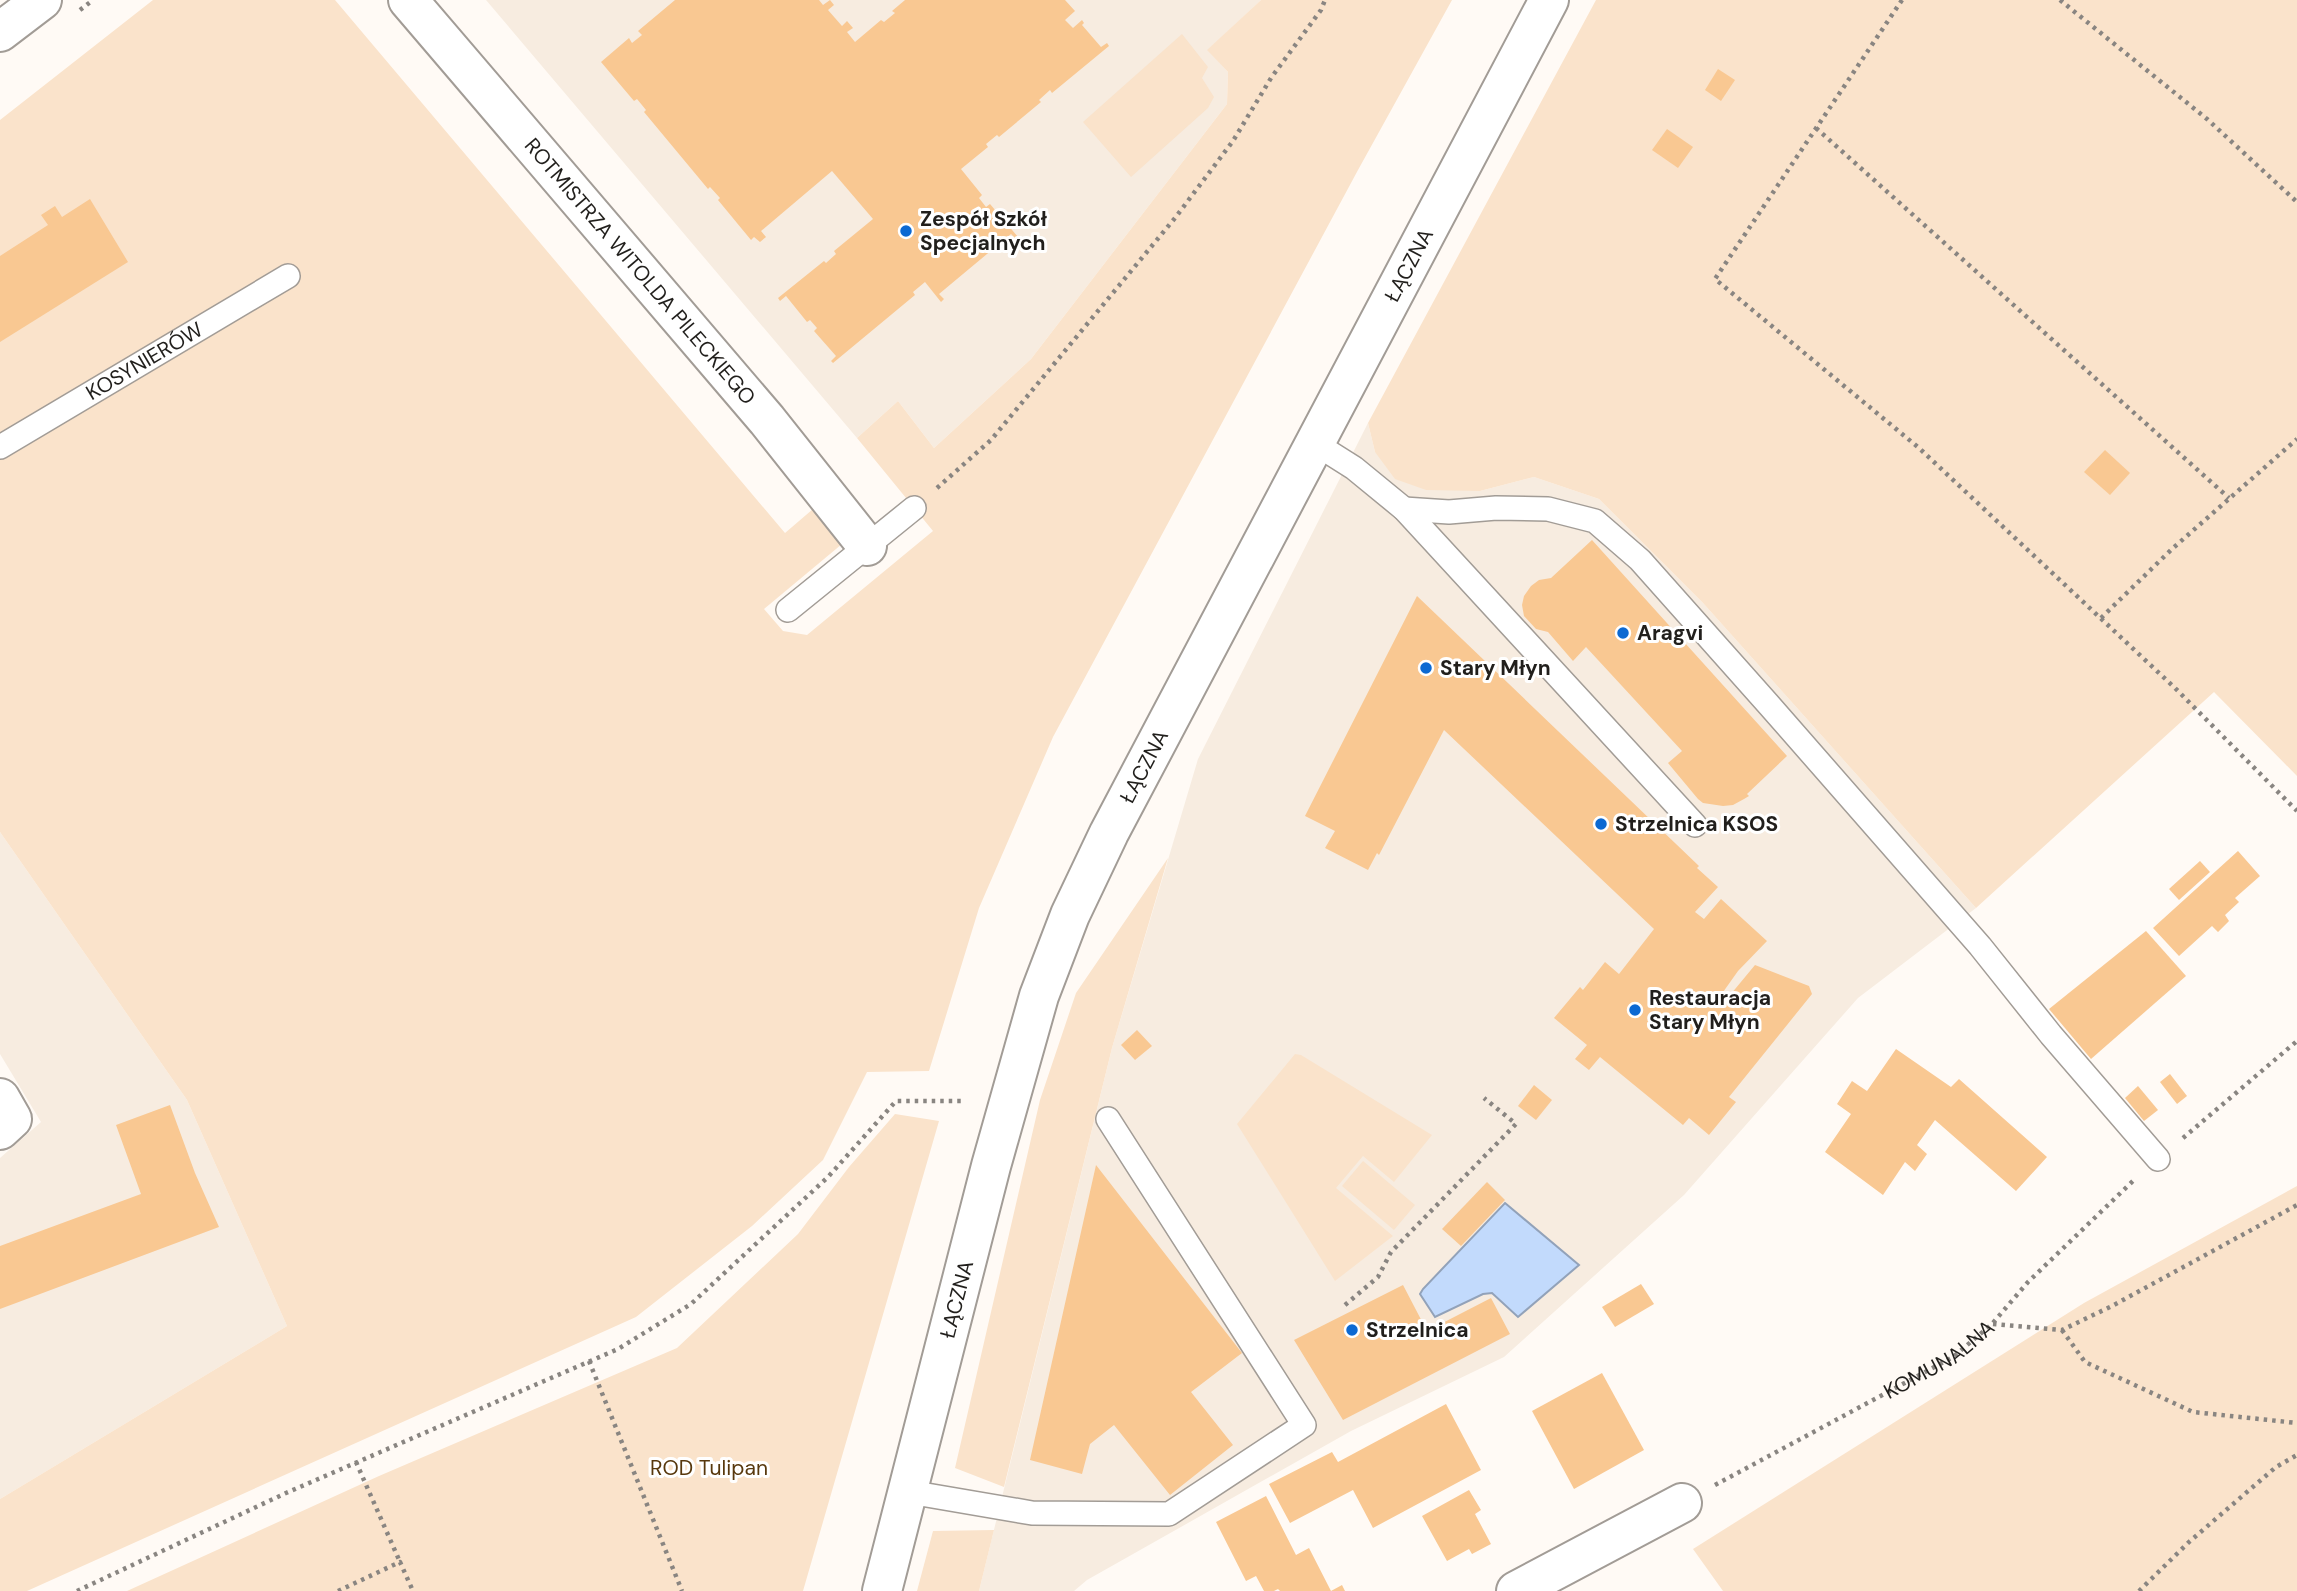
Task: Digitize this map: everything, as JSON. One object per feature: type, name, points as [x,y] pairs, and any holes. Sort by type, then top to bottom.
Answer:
[{"type":"main road","points":[[0,32],[42,0]]},
{"type":"main road","name":"ROTMISTRZA WITOLDA PILECKIEGO","points":[[408,0],[766,421],[867,546]]},
{"type":"main road","name":"ŁĄCZNA","points":[[882,1591],[991,1167],[1039,996],[1070,915],[1109,833],[1549,0]]},
{"type":"main road","points":[[0,1098],[12,1119],[0,1130]]},
{"type":"main road","points":[[1516,1591],[1682,1503]]},
{"type":"lane","name":"KOSYNIERÓW","points":[[0,447],[288,276]]},
{"type":"lane","points":[[1316,444],[1354,468],[1404,509],[1695,825]]},
{"type":"lane","points":[[788,610],[914,508]]},
{"type":"lane","points":[[1404,509],[1449,512],[1496,508],[1548,509],[1595,521],[1640,560],[1751,685],[1980,946],[2158,1158]]},
{"type":"lane","points":[[909,1492],[1032,1513],[1169,1514],[1304,1424],[1108,1119]]},
{"type":"path","points":[[914,508],[991,440],[1175,218],[1233,141],[1271,78],[1321,10],[1325,0]]},
{"type":"path","points":[[1902,0],[1714,279],[1919,448],[2175,688],[2297,811]]},
{"type":"path","points":[[2060,0],[2207,119],[2297,202]]},
{"type":"path","points":[[1816,128],[2229,498]]},
{"type":"path","points":[[2101,618],[2172,549],[2297,439]]},
{"type":"path","name":"KOMUNALNA","points":[[1682,1503],[1953,1357],[1992,1324],[2028,1282],[2104,1207],[2297,1041]]},
{"type":"path","points":[[1346,1305],[1378,1277],[1391,1252],[1516,1124],[1484,1098]]},
{"type":"path","points":[[76,1591],[286,1493],[618,1349],[691,1304],[828,1177],[896,1101],[963,1101]]},
{"type":"path","points":[[1992,1324],[2062,1330],[2112,1306],[2297,1205]]},
{"type":"path","points":[[2062,1330],[2085,1362],[2193,1412],[2297,1423]]},
{"type":"path","points":[[589,1362],[682,1591]]},
{"type":"path","points":[[2139,1591],[2276,1467],[2297,1455]]},
{"type":"path","points":[[356,1462],[413,1591]]},
{"type":"path","points":[[338,1591],[400,1562]]},
{"type":"shaded area","name":"Zespół Szkół Specjalnych","points":[[486,0],[1261,0],[1208,50],[1228,72],[1227,104],[1031,359],[934,448],[898,401],[857,438]]},
{"type":"shaded area","points":[[1368,423],[1375,452],[1480,491],[1534,477],[1599,499],[1703,603],[1976,908],[1858,998],[1684,1195],[1504,1357],[1351,1431],[1087,1580],[1074,1591],[979,1591],[1112,1048],[1198,759]]},
{"type":"shaded area","points":[[0,832],[187,1100],[287,1326],[0,1499],[0,1158],[41,1122],[0,1054]]},
{"type":"green space","points":[[153,0],[335,0],[785,533],[813,509],[842,544],[764,609],[783,631],[807,635],[933,531],[857,438],[898,401],[934,448],[1031,359],[1227,104],[1228,72],[1207,50],[1261,0],[1452,0],[1053,737],[979,908],[929,1071],[867,1072],[823,1160],[752,1226],[636,1317],[27,1591],[0,1591],[0,1499],[287,1326],[187,1100],[0,832],[0,120]]},
{"type":"green space","points":[[1596,0],[2297,0],[2297,776],[2214,692],[1976,908],[1703,603],[1599,499],[1534,477],[1480,491],[1426,490],[1395,479],[1375,452],[1368,423]]},
{"type":"green space","points":[[1182,34],[1208,67],[1202,78],[1214,97],[1208,108],[1131,177],[1083,122]]},
{"type":"green space","points":[[1168,858],[1112,1048],[1004,1487],[955,1468],[1040,1100],[1076,993]]},
{"type":"green space","points":[[1295,1054],[1301,1055],[1432,1135],[1394,1182],[1363,1156],[1336,1188],[1393,1236],[1335,1281],[1237,1124]]},
{"type":"green space","name":"ROD Tulipan","points":[[895,1114],[939,1121],[803,1591],[127,1591],[379,1476],[677,1348],[798,1234],[849,1167]]},
{"type":"green space","points":[[1363,1161],[1415,1205],[1394,1230],[1342,1186]]},
{"type":"green space","points":[[2297,1186],[2297,1591],[1723,1591],[1693,1549],[2084,1303]]},
{"type":"green space","points":[[994,1530],[979,1591],[917,1591],[933,1531]]},
{"type":"water","points":[[1505,1203],[1579,1265],[1518,1317],[1492,1293],[1483,1294],[1435,1317],[1420,1294],[1423,1289]]},
{"type":"building","points":[[675,0],[819,0],[823,5],[830,0],[834,5],[828,10],[842,26],[847,21],[853,28],[847,32],[855,42],[881,20],[884,22],[895,13],[892,11],[905,0],[1065,0],[1075,11],[1065,20],[1073,28],[1082,20],[1082,25],[1101,47],[1107,43],[1109,46],[1052,93],[1050,90],[1039,100],[1041,102],[999,137],[997,135],[986,144],[988,147],[961,169],[982,195],[979,198],[986,207],[990,204],[1018,237],[1016,239],[1011,234],[939,294],[944,299],[941,302],[925,282],[913,292],[915,295],[833,363],[831,361],[836,356],[814,331],[817,328],[810,320],[807,322],[786,296],[780,301],[778,298],[824,261],[826,263],[836,254],[834,251],[873,219],[832,171],[761,231],[766,237],[760,242],[754,237],[751,240],[718,200],[720,198],[710,187],[708,189],[644,112],[646,110],[637,99],[634,101],[601,62],[629,38],[632,43],[642,35],[638,31]]},
{"type":"building","points":[[1718,69],[1735,80],[1721,101],[1705,90]]},
{"type":"building","points":[[1667,129],[1693,147],[1678,168],[1652,150]]},
{"type":"building","points":[[90,199],[128,262],[0,342],[0,256],[48,225],[41,215],[55,206],[62,217]]},
{"type":"building","points":[[2105,450],[2130,473],[2110,495],[2084,472]]},
{"type":"building","points":[[1592,540],[1787,756],[1747,794],[1749,796],[1733,805],[1723,806],[1703,803],[1698,799],[1668,763],[1682,751],[1586,647],[1573,661],[1548,632],[1536,629],[1524,616],[1524,596],[1531,586],[1539,580],[1551,578]]},
{"type":"building","points":[[1417,596],[1718,887],[1695,912],[1704,919],[1721,899],[1767,941],[1738,971],[1716,1002],[1721,1006],[1755,965],[1809,986],[1812,994],[1729,1097],[1736,1102],[1709,1135],[1689,1118],[1683,1125],[1600,1057],[1589,1070],[1575,1059],[1587,1045],[1554,1018],[1580,987],[1583,990],[1605,962],[1619,974],[1654,929],[1444,730],[1379,855],[1377,853],[1368,870],[1325,848],[1335,831],[1305,816]]},
{"type":"building","points":[[2238,851],[2260,876],[2235,898],[2239,902],[2225,915],[2229,921],[2218,932],[2212,926],[2179,956],[2153,928]]},
{"type":"building","points":[[2200,861],[2210,872],[2179,900],[2169,889]]},
{"type":"building","points":[[2146,931],[2186,976],[2091,1059],[2049,1009]]},
{"type":"building","points":[[1137,1030],[1152,1046],[1135,1060],[1121,1045]]},
{"type":"building","points":[[1896,1049],[1951,1087],[1959,1079],[2047,1157],[2016,1191],[1935,1120],[1917,1145],[1927,1154],[1915,1171],[1905,1162],[1883,1195],[1825,1152],[1851,1114],[1837,1104],[1852,1081],[1867,1091]]},
{"type":"building","points":[[2170,1074],[2187,1096],[2177,1104],[2160,1082]]},
{"type":"building","points":[[1534,1085],[1552,1100],[1536,1120],[1518,1106]]},
{"type":"building","points":[[2138,1086],[2158,1110],[2144,1121],[2125,1098]]},
{"type":"building","points":[[170,1105],[195,1173],[219,1227],[0,1309],[0,1246],[141,1194],[116,1125]]},
{"type":"building","points":[[1096,1165],[1242,1353],[1191,1392],[1233,1445],[1170,1495],[1114,1425],[1090,1444],[1082,1474],[1030,1460]]},
{"type":"building","points":[[1487,1182],[1505,1200],[1461,1246],[1442,1229]]},
{"type":"building","points":[[1641,1284],[1654,1304],[1615,1327],[1602,1307]]},
{"type":"building","points":[[1403,1285],[1427,1331],[1491,1298],[1510,1334],[1343,1420],[1294,1340]]},
{"type":"building","points":[[1602,1373],[1644,1450],[1574,1489],[1532,1411]]},
{"type":"building","points":[[1446,1404],[1481,1470],[1373,1528],[1353,1490],[1290,1523],[1269,1484],[1332,1452],[1338,1462]]},
{"type":"building","points":[[1469,1490],[1481,1510],[1475,1514],[1491,1544],[1472,1554],[1469,1549],[1447,1561],[1422,1516]]},
{"type":"building","points":[[1266,1496],[1296,1555],[1309,1548],[1331,1591],[1264,1591],[1256,1576],[1246,1581],[1216,1522]]},
{"type":"building","points":[[1342,1585],[1345,1591],[1331,1591]]},
{"type":"place","name":"Zespół Szkół Specjalnych","points":[[906,231]]},
{"type":"place","name":"Aragvi","points":[[1623,633]]},
{"type":"place","name":"Stary Młyn","points":[[1426,668]]},
{"type":"place","name":"Strzelnica KSOS","points":[[1601,824]]},
{"type":"place","name":"Restauracja Stary Młyn","points":[[1635,1010]]},
{"type":"place","name":"Strzelnica","points":[[1352,1330]]}]
